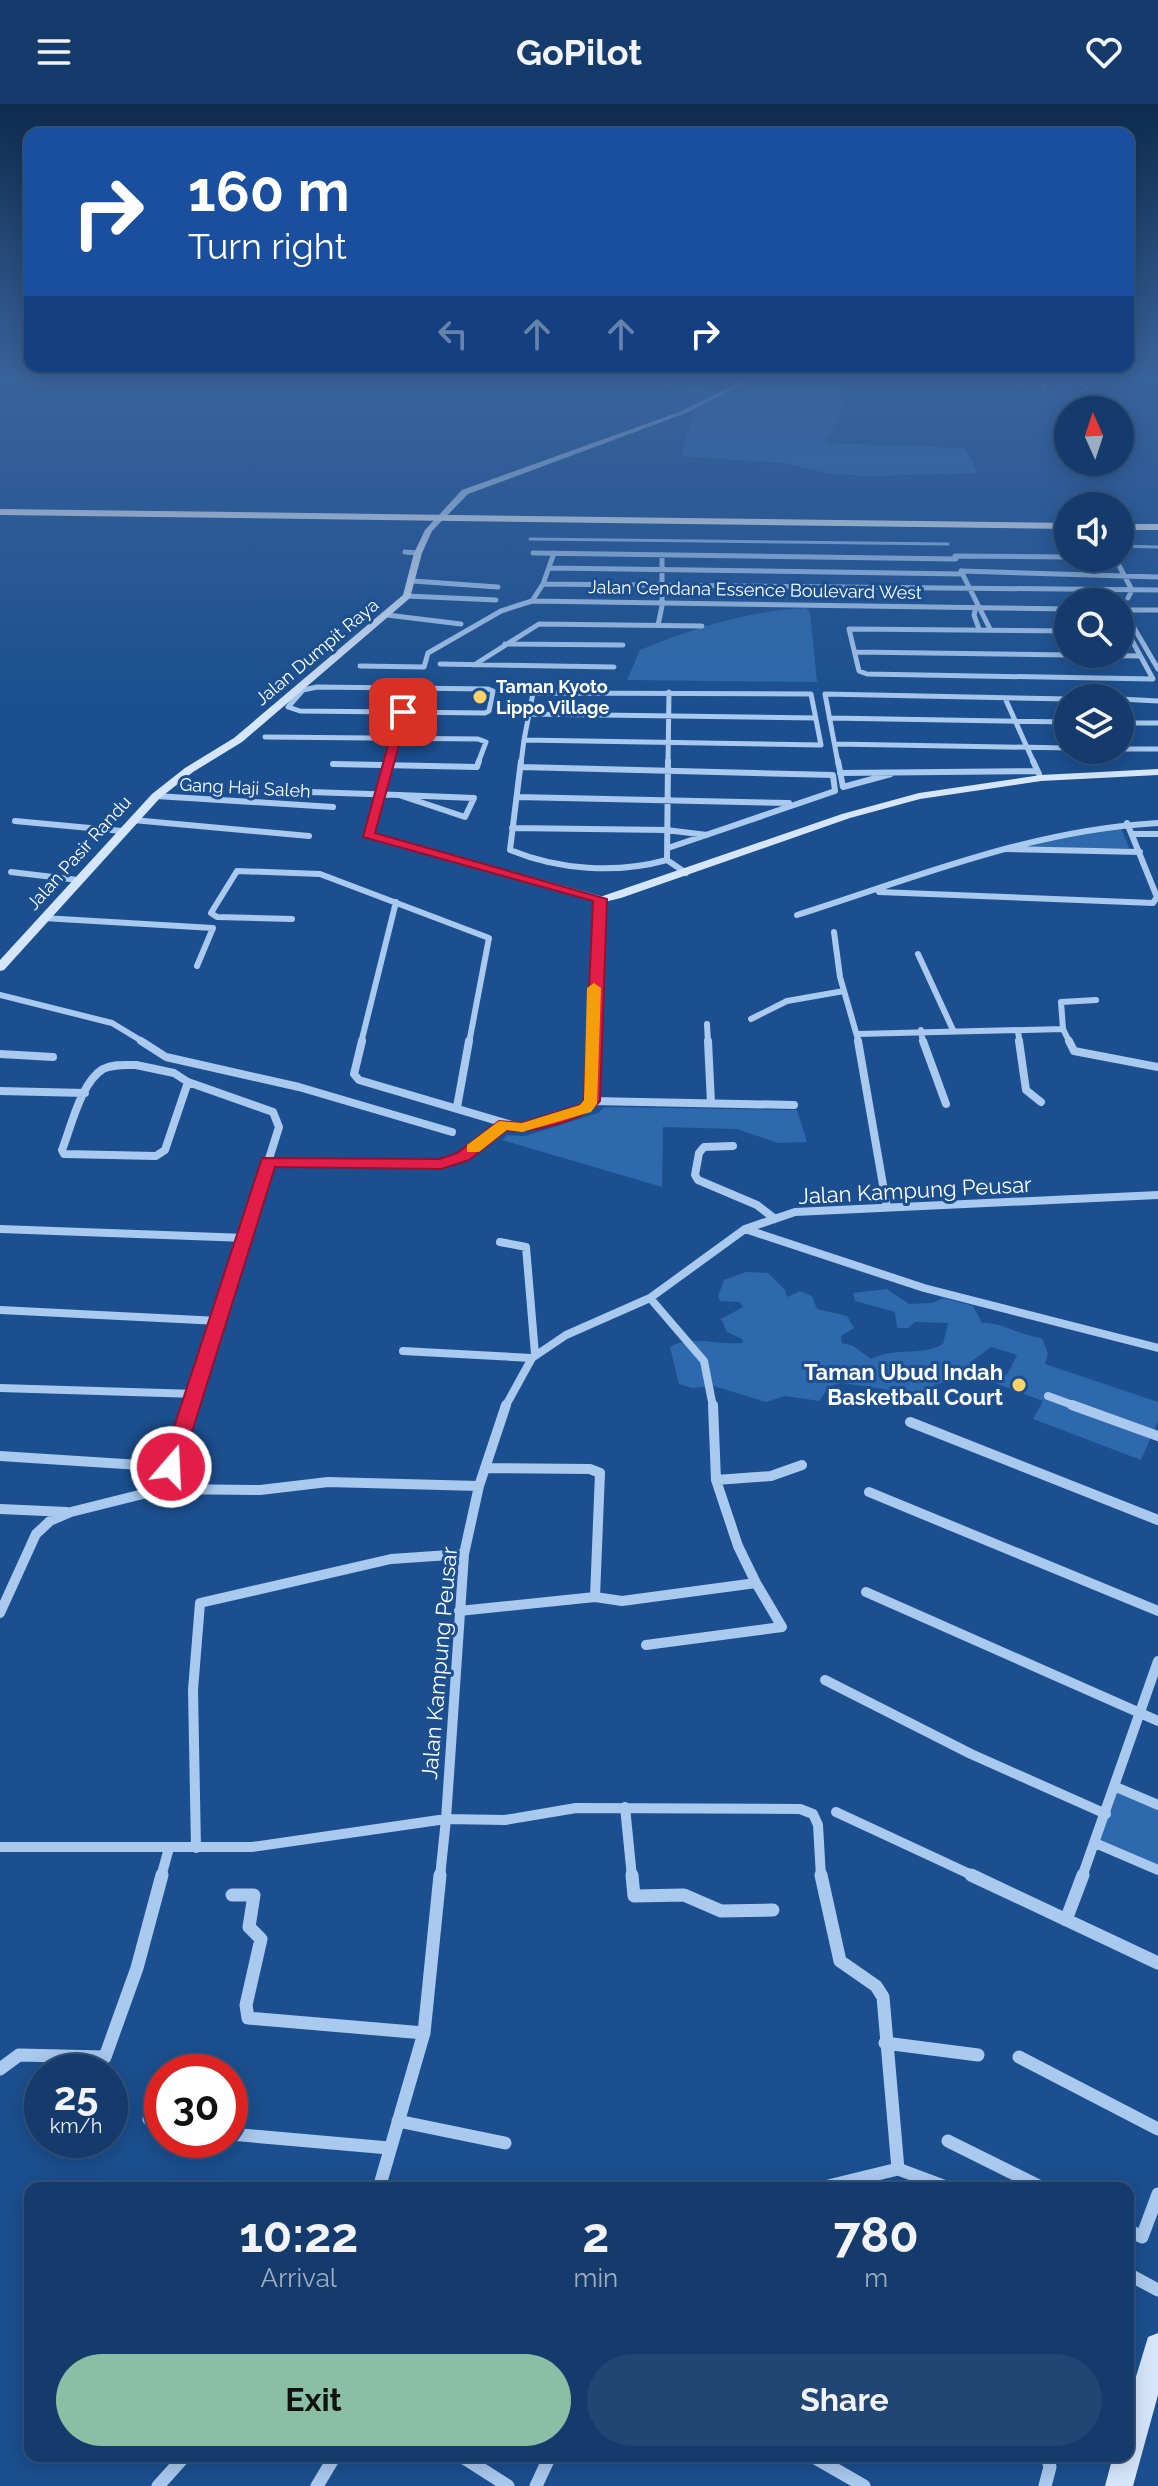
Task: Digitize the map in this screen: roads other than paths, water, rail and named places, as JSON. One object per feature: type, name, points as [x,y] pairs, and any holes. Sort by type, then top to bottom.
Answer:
[{"type":"highway","points":[[0,512],[1054,526]]},
{"type":"highway","points":[[0,519],[1054,533]]},
{"type":"highway","points":[[1134,527],[1158,527]]},
{"type":"highway","points":[[1134,534],[1158,534]]},
{"type":"main road","name":"Jalan Dumpit Raya","points":[[189,770],[238,740],[407,596],[418,553],[429,530],[446,508],[473,489]]},
{"type":"main road","name":"Jalan Pasir Randu","points":[[0,967],[122,831],[156,796],[189,770]]},
{"type":"main road","points":[[600,899],[686,873],[862,810],[919,796],[1039,774],[1158,772]]},
{"type":"main road","points":[[1134,2430],[1158,2349]]},
{"type":"main road","points":[[1119,2486],[1125,2462]]},
{"type":"street","points":[[405,552],[418,553]]},
{"type":"street","points":[[533,553],[956,559]]},
{"type":"street","points":[[360,666],[424,667],[428,653],[501,611],[532,601],[543,584],[554,553]]},
{"type":"street","points":[[658,625],[662,604],[662,555]]},
{"type":"street","points":[[956,559],[955,556],[1054,557]]},
{"type":"street","points":[[956,559],[976,607],[990,629]]},
{"type":"street","points":[[550,568],[1099,573],[1158,577]]},
{"type":"street","points":[[1099,573],[1107,588]]},
{"type":"street","points":[[1124,574],[1131,588]]},
{"type":"street","points":[[413,581],[498,587]]},
{"type":"street","points":[[543,584],[1054,591]]},
{"type":"street","points":[[1134,590],[1158,590]]},
{"type":"street","points":[[407,596],[496,600]]},
{"type":"street","name":"Jalan Cendana Essence Boulevard West","points":[[532,601],[1054,609]]},
{"type":"street","points":[[662,604],[667,611],[667,625]]},
{"type":"street","points":[[976,607],[974,615],[979,629]]},
{"type":"street","points":[[1134,610],[1158,610]]},
{"type":"street","points":[[387,615],[461,624]]},
{"type":"street","points":[[474,665],[539,624],[702,626]]},
{"type":"street","points":[[1134,628],[1158,668]]},
{"type":"street","points":[[1054,631],[849,629],[859,671],[867,674],[1153,679],[1134,644]]},
{"type":"street","points":[[504,644],[623,645]]},
{"type":"street","points":[[854,650],[1139,654]]},
{"type":"street","points":[[988,652],[1054,651]]},
{"type":"street","points":[[1134,653],[1139,654]]},
{"type":"street","points":[[440,664],[614,667]]},
{"type":"street","points":[[311,688],[493,691],[487,713],[403,712],[300,711],[288,707],[303,690],[311,688]]},
{"type":"street","points":[[396,902],[354,1074],[359,1080],[522,1128],[586,1109],[592,1101],[600,899],[373,838],[367,830],[410,688]]},
{"type":"street","points":[[524,740],[821,745],[811,694],[538,691],[531,695],[524,740],[512,828],[510,850],[540,863],[643,867],[667,860]]},
{"type":"street","points":[[667,860],[669,692]]},
{"type":"street","points":[[891,774],[844,787],[825,694],[1054,699]]},
{"type":"street","points":[[840,773],[1039,774],[1005,698]]},
{"type":"street","points":[[1134,700],[1158,701]]},
{"type":"street","points":[[528,714],[816,718]]},
{"type":"street","points":[[829,718],[1054,722]]},
{"type":"street","points":[[1134,723],[1158,723]]},
{"type":"street","points":[[265,737],[486,742],[477,767],[333,764]]},
{"type":"street","points":[[835,744],[1054,748]]},
{"type":"street","points":[[1134,749],[1158,749]]},
{"type":"street","points":[[521,767],[833,775],[837,789],[668,848]]},
{"type":"street","points":[[310,792],[468,796],[474,798],[468,817],[462,817],[398,795]]},
{"type":"street","name":"Gang Haji Saleh","points":[[156,796],[333,807]]},
{"type":"street","points":[[517,797],[797,804]]},
{"type":"street","points":[[133,820],[309,836]]},
{"type":"street","points":[[15,821],[122,831]]},
{"type":"street","points":[[875,892],[1153,903],[1157,897],[1155,876],[1127,823]]},
{"type":"street","points":[[797,915],[875,892],[997,849],[1063,832],[1127,823],[1158,823]]},
{"type":"street","points":[[512,828],[666,830],[707,835]]},
{"type":"street","points":[[1133,834],[1158,834]]},
{"type":"street","points":[[997,849],[1140,852]]},
{"type":"street","points":[[667,860],[686,873]]},
{"type":"street","points":[[292,919],[217,917],[211,913],[232,874],[247,870],[320,874],[489,938],[457,1107]]},
{"type":"street","points":[[11,872],[78,880]]},
{"type":"street","points":[[43,918],[210,927],[214,930],[197,966]]},
{"type":"street","points":[[834,932],[844,991],[857,1034],[887,1208]]},
{"type":"street","points":[[918,954],[953,1030]]},
{"type":"street","points":[[751,1019],[787,1001],[844,991]]},
{"type":"street","points":[[0,995],[112,1023],[136,1042],[166,1057],[299,1087],[452,1132]]},
{"type":"street","points":[[1096,1000],[1061,1002],[1063,1029],[1074,1051],[1158,1067]]},
{"type":"street","points":[[707,1024],[711,1103]]},
{"type":"street","points":[[857,1034],[921,1030],[1018,1032],[1063,1029]]},
{"type":"street","points":[[921,1030],[925,1055],[946,1104]]},
{"type":"street","points":[[1018,1032],[1026,1090],[1041,1102]]},
{"type":"street","points":[[0,1054],[53,1057]]},
{"type":"street","points":[[0,1456],[171,1467],[279,1127],[273,1112],[188,1082],[181,1075],[139,1065],[112,1065],[102,1070],[85,1093],[62,1150],[64,1154],[156,1156],[165,1150],[188,1082]]},
{"type":"street","points":[[0,1091],[85,1093]]},
{"type":"street","points":[[592,1101],[794,1105]]},
{"type":"street","points":[[268,1162],[441,1164],[463,1156],[504,1124]]},
{"type":"street","points":[[733,1146],[704,1147],[699,1153],[695,1175],[698,1180],[757,1205],[775,1219]]},
{"type":"street","name":"Jalan Kampung Peusar","points":[[380,2182],[424,2033],[446,1819],[464,1554],[479,1486],[505,1406],[534,1356],[566,1335],[650,1298],[745,1229],[775,1219],[816,1209],[1158,1195]]},
{"type":"street","points":[[0,1229],[246,1238]]},
{"type":"street","points":[[745,1229],[924,1288],[1158,1348]]},
{"type":"street","points":[[403,1351],[534,1356],[526,1247],[500,1242]]},
{"type":"street","points":[[646,1645],[782,1627],[738,1546],[716,1480],[712,1391],[704,1361],[650,1298]]},
{"type":"street","points":[[0,1310],[219,1321]]},
{"type":"street","points":[[0,1388],[196,1394]]},
{"type":"street","points":[[1048,1396],[1158,1436]]},
{"type":"street","points":[[910,1422],[1158,1520]]},
{"type":"street","points":[[716,1480],[771,1476],[802,1465]]},
{"type":"street","points":[[485,1468],[590,1469],[600,1473],[595,1597]]},
{"type":"street","points":[[0,1613],[36,1534],[50,1521],[71,1512],[163,1489],[260,1490],[328,1482],[479,1486]]},
{"type":"street","points":[[869,1492],[1158,1611]]},
{"type":"street","points":[[0,1509],[71,1512]]},
{"type":"street","points":[[196,1848],[193,1690],[200,1603],[391,1559],[464,1554]]},
{"type":"street","points":[[459,1611],[595,1597],[622,1601],[756,1583]]},
{"type":"street","points":[[866,1592],[1158,1721]]},
{"type":"street","points":[[1066,1920],[1116,1787],[1158,1661]]},
{"type":"street","points":[[825,1680],[971,1754],[1106,1814]]},
{"type":"street","points":[[1116,1787],[1158,1805]]},
{"type":"street","points":[[0,1847],[196,1848],[292,1842],[446,1819],[505,1820],[576,1808],[711,1806],[800,1809],[813,1814],[818,1825],[821,1885],[840,1961],[847,1969],[882,1990],[898,2169]]},
{"type":"street","points":[[625,1807],[634,1896],[684,1895],[721,1911],[773,1910]]},
{"type":"street","points":[[836,1812],[1158,1963]]},
{"type":"street","points":[[1095,1843],[1158,1870]]},
{"type":"street","points":[[0,2069],[19,2055],[105,2057],[137,1968],[169,1848]]},
{"type":"street","points":[[232,1895],[254,1895],[249,1927],[261,1939],[246,2005],[248,2018],[424,2033]]},
{"type":"street","points":[[885,2043],[978,2055]]},
{"type":"street","points":[[1019,2057],[1158,2129]]},
{"type":"street","points":[[398,2121],[505,2143]]},
{"type":"street","points":[[248,2136],[389,2148]]},
{"type":"street","points":[[948,2141],[1031,2182]]},
{"type":"street","points":[[845,2182],[898,2169],[933,2182]]},
{"type":"street","points":[[1134,2233],[1142,2237],[1158,2194]]},
{"type":"street","points":[[1134,2277],[1158,2290]]},
{"type":"street","points":[[158,2486],[180,2462]]},
{"type":"street","points":[[317,2486],[331,2462]]},
{"type":"street","points":[[470,2462],[508,2486]]},
{"type":"street","points":[[536,2486],[547,2462]]},
{"type":"street","points":[[822,2462],[864,2486]]},
{"type":"street","points":[[1045,2486],[1049,2462]]},
{"type":"waterway","points":[[530,539],[948,544]]},
{"type":"waterway","points":[[1134,546],[1158,547]]},
{"type":"place","name":"Taman Kyoto Lippo Village","points":[[480,697]]},
{"type":"place","name":"Taman Ubud Indah Basketball Court","points":[[1019,1385]]}]
